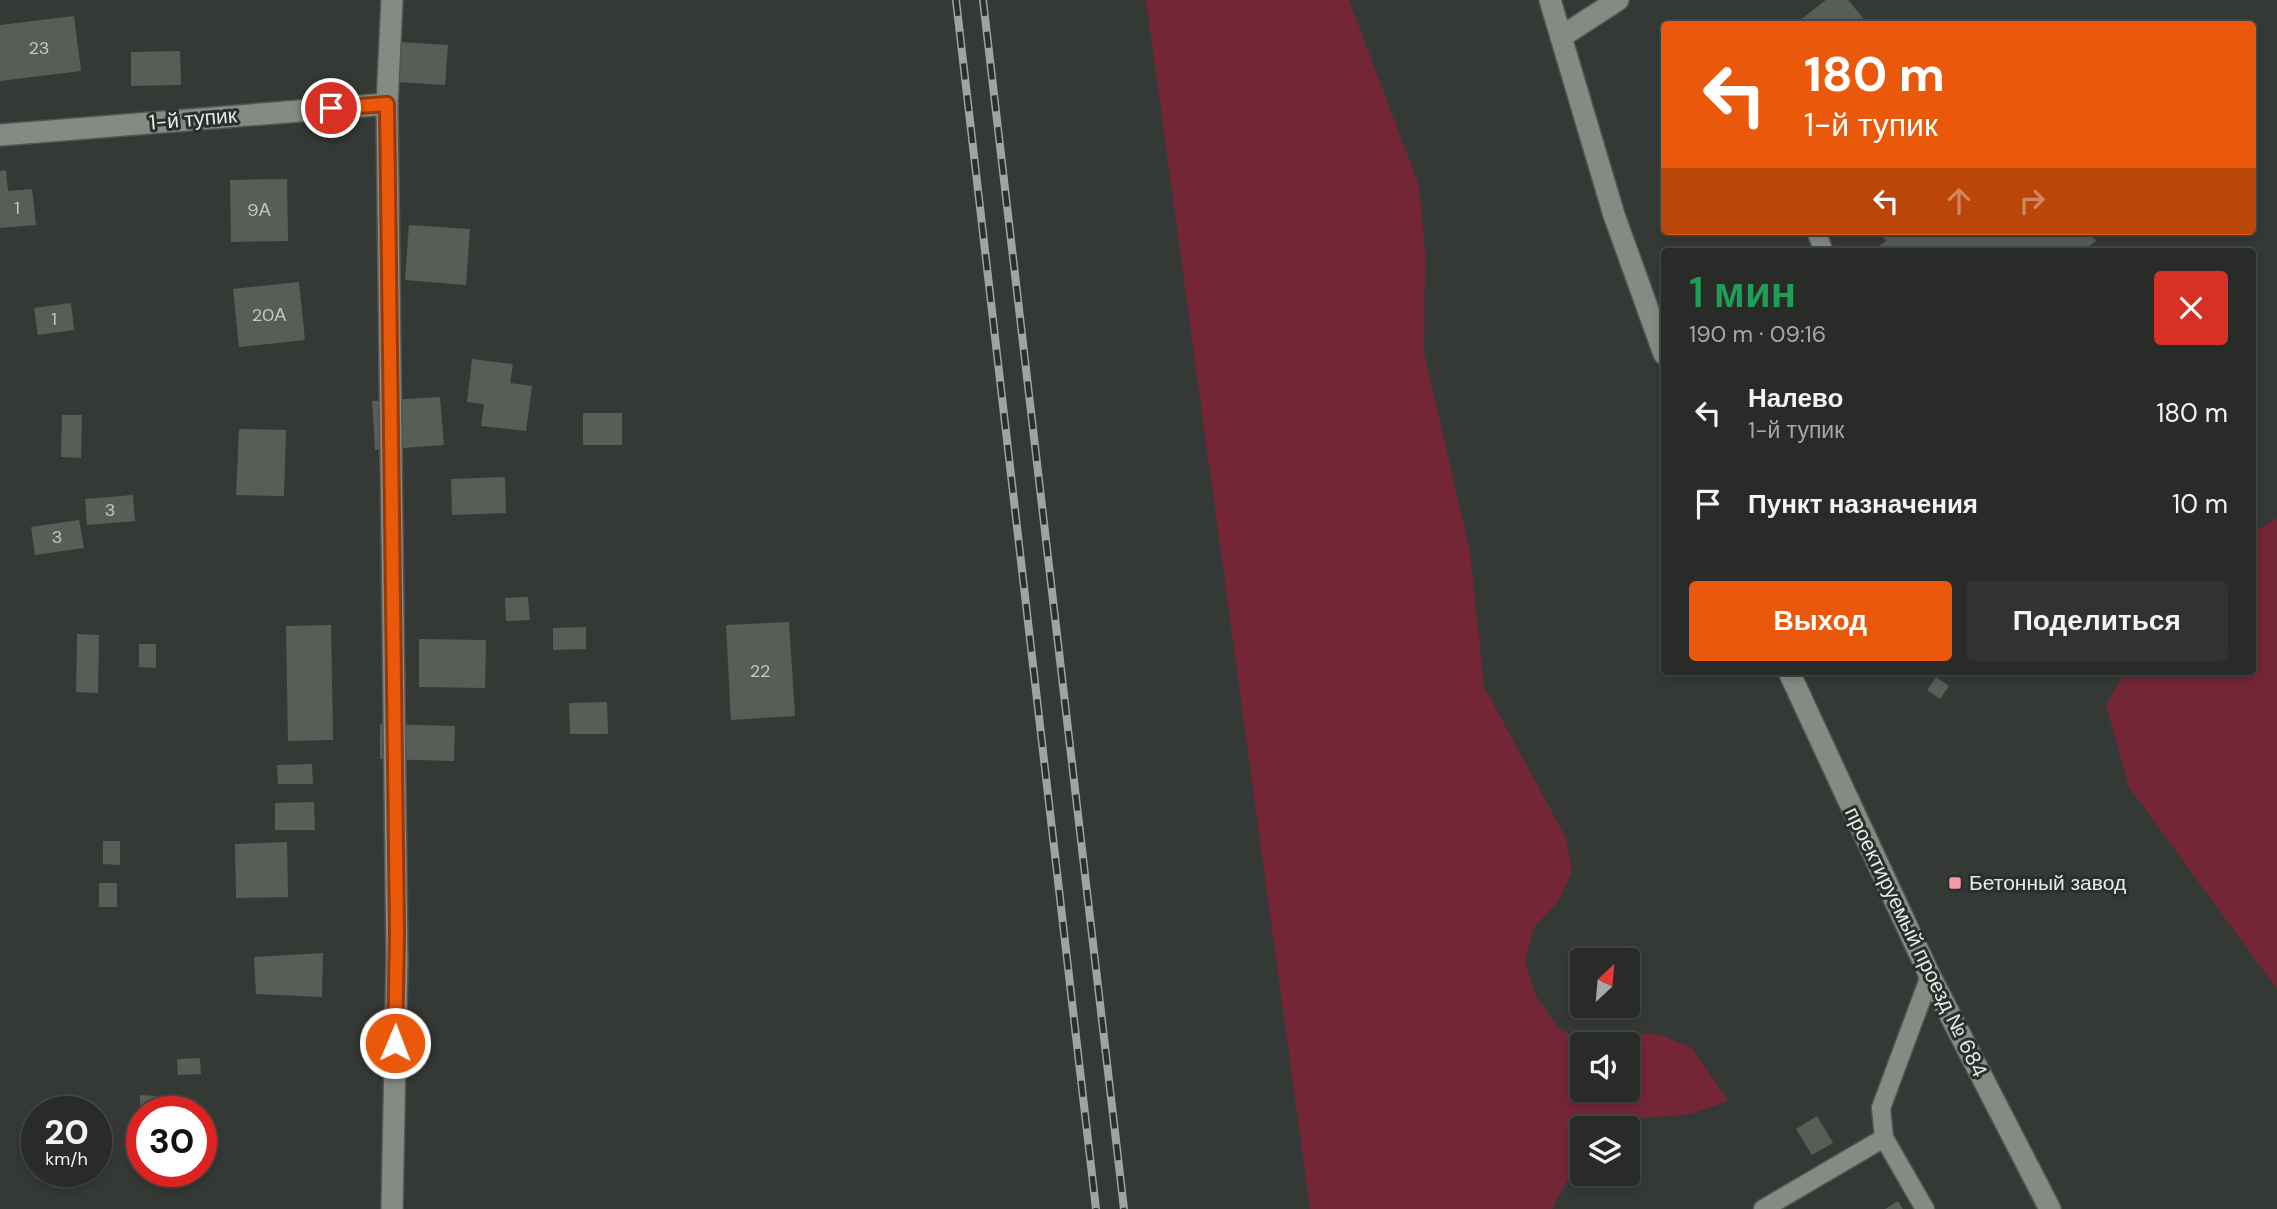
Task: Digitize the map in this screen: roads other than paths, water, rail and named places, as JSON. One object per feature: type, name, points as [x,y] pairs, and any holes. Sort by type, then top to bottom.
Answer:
[{"type":"street","points":[[392,0],[387,104],[397,946],[392,1209]]},
{"type":"street","points":[[1550,0],[1614,215],[1661,346]]},
{"type":"street","points":[[1561,37],[1618,0]]},
{"type":"street","name":"1-й тупик","points":[[0,135],[387,104]]},
{"type":"street","name":"проектируемый проезд № 684","points":[[1790,675],[1930,976],[2050,1209]]},
{"type":"lane","points":[[1926,1209],[1884,1138],[1881,1108],[1930,976]]},
{"type":"lane","points":[[1763,1209],[1884,1138]]},
{"type":"railway","points":[[956,0],[1096,1209]]},
{"type":"railway","points":[[983,0],[1124,1209]]},
{"type":"place","name":"Бетонный завод","points":[[1955,883]]}]
